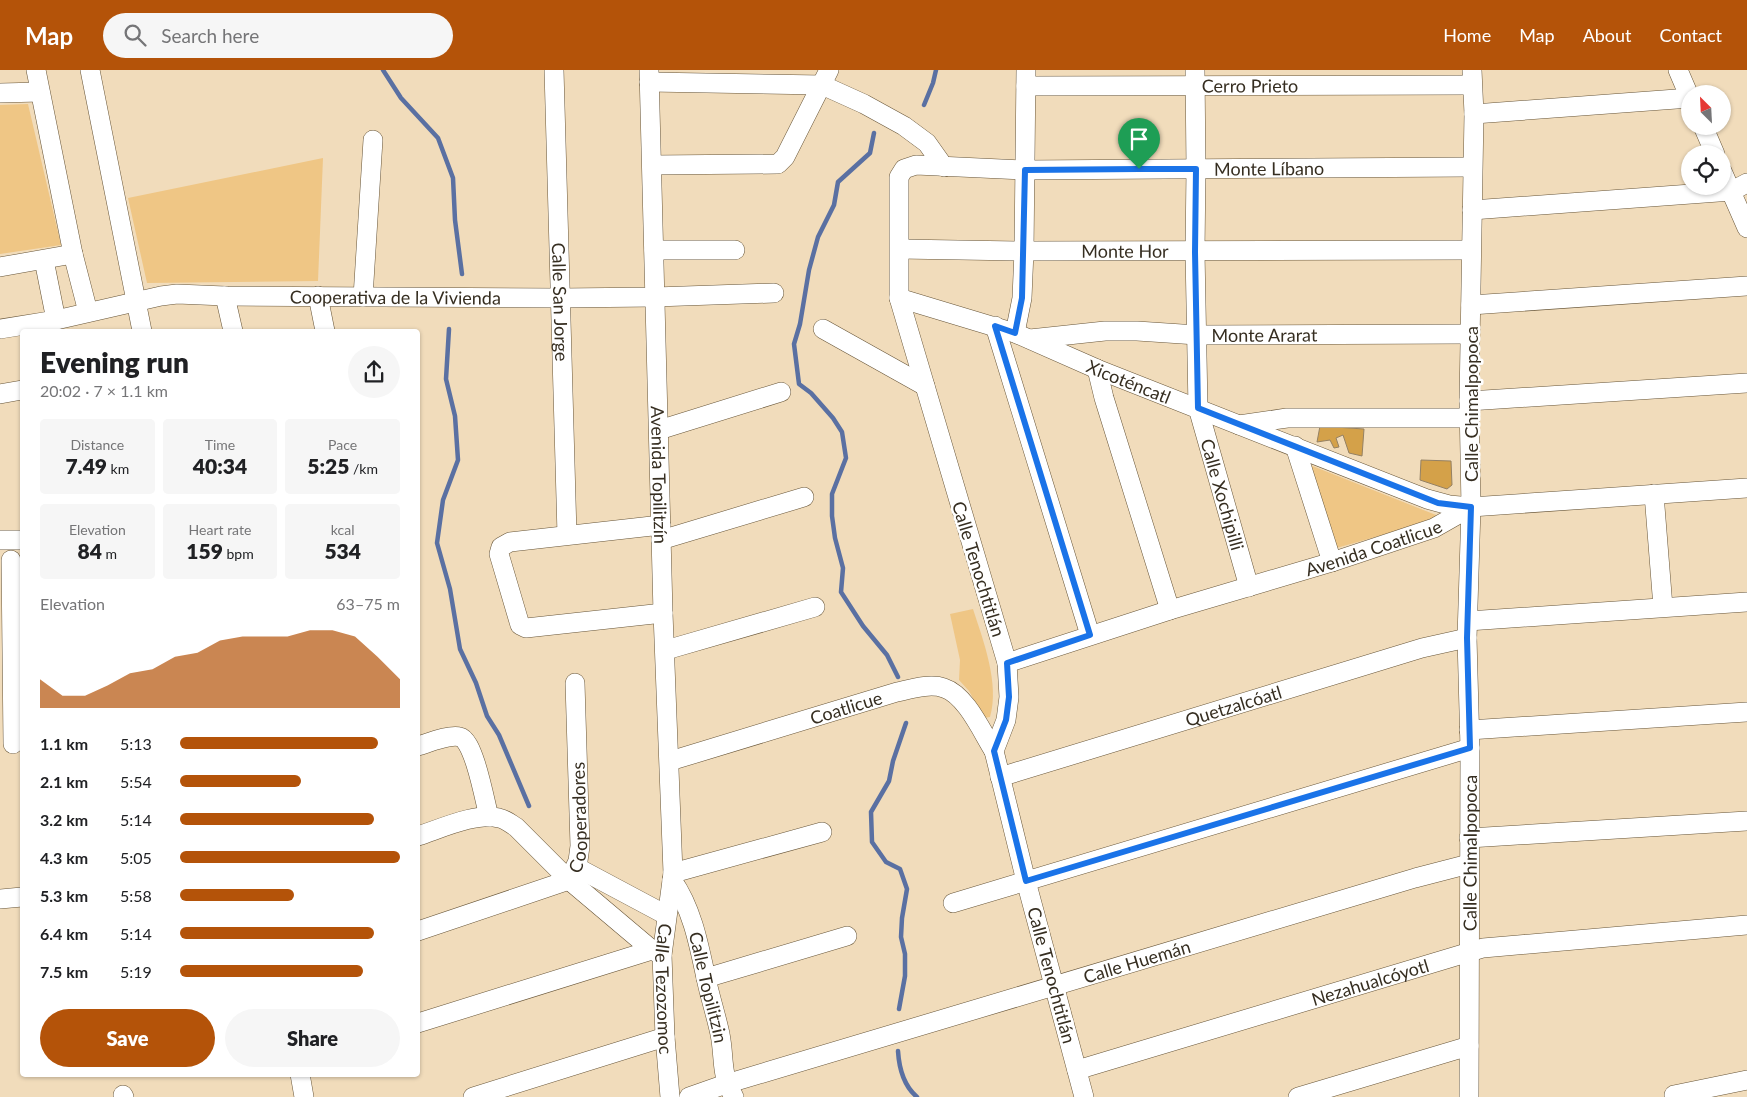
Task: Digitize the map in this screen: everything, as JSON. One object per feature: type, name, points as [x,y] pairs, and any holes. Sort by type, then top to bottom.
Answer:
[{"type":"street","points":[[36,70],[73,254],[88,312]]},
{"type":"street","points":[[90,70],[142,329]]},
{"type":"street","name":"Calle San Jorge","points":[[554,70],[567,535]]},
{"type":"street","points":[[1678,70],[1684,85]]},
{"type":"street","points":[[649,76],[826,78],[864,104],[904,126],[927,143],[944,167]]},
{"type":"street","name":"Avenida Topilitzín","points":[[649,76],[663,613],[666,650],[673,877]]},
{"type":"street","points":[[652,165],[778,164],[785,157],[826,78]]},
{"type":"street","points":[[1022,336],[1026,78]]},
{"type":"street","name":"Cerro Prieto","points":[[1026,78],[1472,78]]},
{"type":"street","name":"Calle Xochipilli","points":[[1195,78],[1195,252],[1198,408],[1248,587]]},
{"type":"street","name":"Calle Chimalpopoca","points":[[1469,1097],[1469,739],[1467,630],[1471,507],[1470,334],[1474,114],[1472,78]]},
{"type":"street","points":[[0,93],[40,92]]},
{"type":"street","points":[[1474,114],[1681,99]]},
{"type":"street","points":[[363,297],[373,140]]},
{"type":"street","name":"Monte Líbano","points":[[916,165],[1025,170],[1472,167]]},
{"type":"street","name":"Calle Tenochtitlán","points":[[916,165],[904,169],[899,177],[899,298],[1007,663],[1009,697],[1006,720],[994,751],[1026,881],[1084,1097]]},
{"type":"street","points":[[1472,210],[1739,187],[1747,228]]},
{"type":"street","points":[[654,250],[735,250]]},
{"type":"street","name":"Monte Hor","points":[[900,250],[1024,252],[1471,250]]},
{"type":"street","points":[[0,267],[73,254]]},
{"type":"street","points":[[44,260],[56,320]]},
{"type":"street","points":[[1471,305],[1747,286]]},
{"type":"street","points":[[655,297],[774,293]]},
{"type":"street","name":"Cooperativa de la Vivienda","points":[[0,329],[56,320],[136,301],[177,294],[363,297],[655,297]]},
{"type":"street","points":[[225,296],[233,329]]},
{"type":"street","points":[[318,296],[325,329]]},
{"type":"street","name":"Xicoténcatl","points":[[899,298],[995,326],[1022,336],[1097,368],[1438,503],[1471,507]]},
{"type":"street","points":[[995,326],[1090,635]]},
{"type":"street","points":[[823,329],[925,386]]},
{"type":"street","name":"Monte Ararat","points":[[1022,336],[1105,331],[1196,335],[1470,334]]},
{"type":"street","points":[[1097,368],[1104,398],[1170,610]]},
{"type":"street","points":[[1239,425],[1287,418],[1470,410],[1747,383]]},
{"type":"street","points":[[0,394],[20,390]]},
{"type":"street","points":[[659,430],[781,392]]},
{"type":"street","points":[[1295,446],[1332,562]]},
{"type":"street","name":"Avenida Coatlicue","points":[[1007,663],[1090,635],[1332,562],[1434,528],[1471,507],[1747,488]]},
{"type":"street","points":[[1654,494],[1663,607]]},
{"type":"street","points":[[663,613],[530,628],[520,625],[499,554],[501,547],[510,542],[567,535],[661,533],[804,497]]},
{"type":"street","points":[[0,540],[20,540]]},
{"type":"street","points":[[10,560],[12,744]]},
{"type":"street","name":"Quetzalcóatl","points":[[1000,777],[1422,648],[1467,630],[1663,607],[1747,602]]},
{"type":"street","points":[[666,650],[815,607]]},
{"type":"street","name":"Cooperadores","points":[[420,930],[573,874],[580,846],[575,683]]},
{"type":"street","name":"Coatlicue","points":[[670,761],[898,692],[925,687],[942,687],[953,692],[971,713],[994,751]]},
{"type":"street","points":[[954,903],[1469,739],[1747,712]]},
{"type":"street","points":[[420,745],[451,737],[459,736],[464,739],[472,752],[489,817]]},
{"type":"street","points":[[420,835],[469,820],[489,817],[499,818],[516,827],[573,874],[657,952]]},
{"type":"street","points":[[1469,838],[1747,821]]},
{"type":"street","points":[[673,877],[822,832]]},
{"type":"street","name":"Calle Huemán","points":[[689,1097],[730,1091],[1055,986],[1415,878],[1469,864]]},
{"type":"street","points":[[573,874],[666,915]]},
{"type":"street","name":"Calle Tezozomoc","points":[[670,1097],[657,952],[673,877]]},
{"type":"street","name":"Calle Topilitzin","points":[[673,877],[690,916],[720,1034],[723,1054],[722,1064],[730,1091]]},
{"type":"street","points":[[0,899],[20,898]]},
{"type":"street","name":"Nezahualcóyotl","points":[[1077,1070],[1469,951],[1511,944],[1672,933],[1747,925]]},
{"type":"street","points":[[706,978],[847,936]]},
{"type":"street","points":[[420,1022],[657,952]]},
{"type":"street","points":[[473,1097],[665,1037]]},
{"type":"street","points":[[1298,1097],[1469,1046]]},
{"type":"street","points":[[301,1077],[304,1097]]},
{"type":"street","points":[[1675,1096],[1747,1080]]},
{"type":"shaded area","points":[[28,104],[61,245],[0,254],[0,105]]},
{"type":"shaded area","points":[[323,158],[318,281],[147,283],[128,198]]},
{"type":"shaded area","points":[[1310,465],[1436,515],[1439,519],[1333,549]]},
{"type":"shaded area","points":[[973,609],[992,676],[993,704],[990,717],[984,718],[969,691],[959,680],[960,660],[950,614]]},
{"type":"building","points":[[1320,426],[1364,429],[1362,456],[1349,453],[1343,435],[1336,438],[1339,447],[1334,448],[1330,440],[1317,442]]},
{"type":"building","points":[[1421,460],[1451,461],[1452,485],[1447,489],[1420,480]]},
{"type":"waterway","points":[[383,70],[401,98],[438,138],[453,178],[455,220],[462,274]]},
{"type":"waterway","points":[[924,105],[936,70]]},
{"type":"waterway","points":[[874,133],[870,153],[838,182],[834,205],[818,237],[809,270],[800,324],[794,344],[799,384],[811,393],[833,418],[842,432],[846,458],[832,494],[835,538],[843,568],[841,592],[863,626],[887,655],[898,677]]},
{"type":"waterway","points":[[449,329],[446,379],[455,416],[458,460],[443,500],[437,543],[450,589],[460,649],[476,683],[487,716],[499,735],[529,806]]},
{"type":"waterway","points":[[899,1009],[905,976],[905,954],[901,937],[907,889],[900,869],[886,862],[872,842],[871,812],[889,781],[893,761],[906,723]]},
{"type":"waterway","points":[[898,1051],[903,1076],[912,1093],[917,1097]]},
{"type":"route","points":[[1139,169],[1196,169],[1195,252],[1198,408],[1438,503],[1471,507],[1467,638],[1470,748],[1026,881],[994,751],[1006,720],[1009,697],[1007,663],[1090,635],[995,326],[1015,333],[1022,298],[1025,170],[1139,169]]}]
